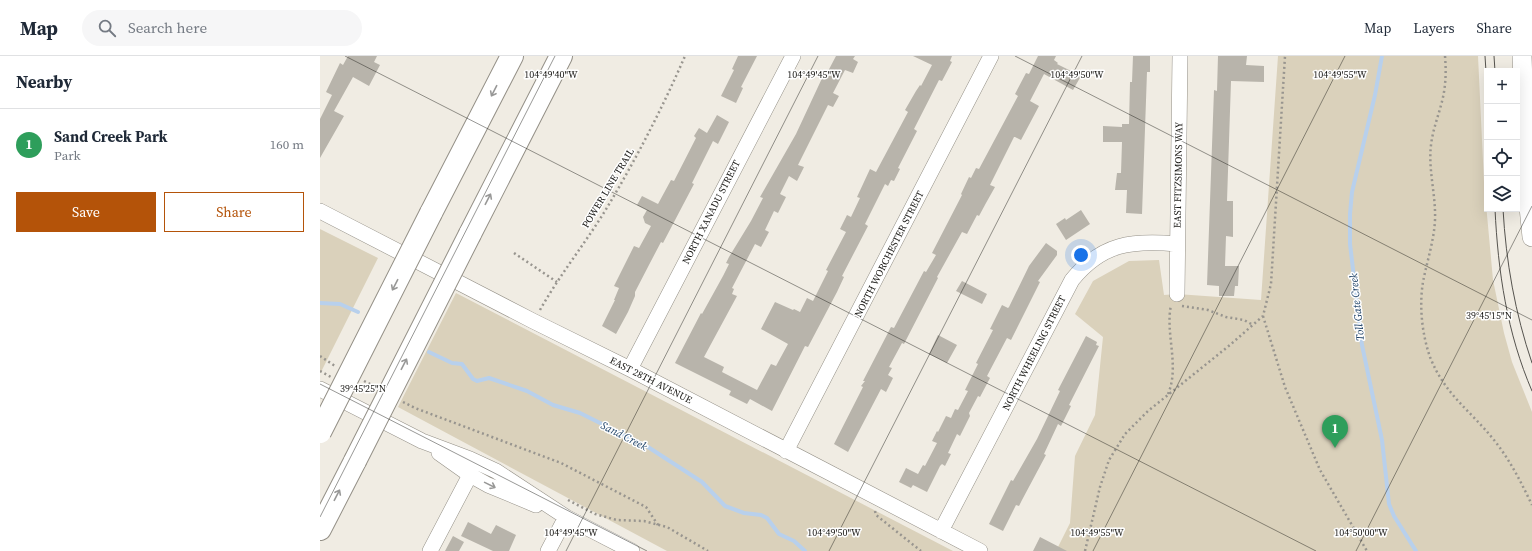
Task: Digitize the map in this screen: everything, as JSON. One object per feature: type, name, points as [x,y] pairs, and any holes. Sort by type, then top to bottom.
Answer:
[{"type":"highway","points":[[320,432],[512,56]]},
{"type":"highway","points":[[320,529],[561,56]]},
{"type":"main road","points":[[1522,56],[1528,187],[1532,237]]},
{"type":"street","name":"NORTH XANADU STREET","points":[[630,369],[793,56]]},
{"type":"street","name":"NORTH WORCHESTER STREET","points":[[786,451],[991,56]]},
{"type":"street","name":"EAST FITZSIMONS WAY","points":[[1175,295],[1180,56]]},
{"type":"street","name":"EAST 28TH AVENUE","points":[[320,211],[533,321],[630,369],[980,551]]},
{"type":"street","name":"NORTH WHEELING STREET","points":[[941,531],[1065,292],[1081,268],[1099,255],[1118,247],[1135,243],[1155,242],[1177,244]]},
{"type":"street","points":[[320,389],[422,441],[470,459],[496,471],[566,517]]},
{"type":"street","points":[[422,441],[470,474],[495,488],[566,517],[632,551]]},
{"type":"street","points":[[430,551],[470,474]]},
{"type":"street","points":[[548,551],[566,517]]},
{"type":"path","name":"POWER LINE TRAIL","points":[[533,321],[604,212],[639,153],[685,56]]},
{"type":"path","points":[[1285,56],[1271,284],[1263,316],[1285,387],[1320,470],[1367,551]]},
{"type":"path","points":[[1445,56],[1445,88],[1431,146],[1430,172],[1435,218],[1422,293],[1424,332],[1430,356],[1442,380],[1458,402],[1488,433],[1503,452],[1517,474],[1532,505]]},
{"type":"path","points":[[514,254],[557,282]]},
{"type":"path","points":[[1175,295],[1182,306],[1208,310],[1226,317],[1244,320],[1253,325]]},
{"type":"path","points":[[1167,395],[1172,380],[1173,366],[1169,327],[1175,295]]},
{"type":"path","points":[[1085,551],[1100,487],[1109,460],[1125,434],[1148,411],[1230,345],[1263,316]]},
{"type":"path","points":[[320,356],[336,367]]},
{"type":"path","points":[[362,380],[376,388]]},
{"type":"path","points":[[402,401],[415,408],[561,463],[646,507],[658,525]]},
{"type":"path","points":[[870,495],[876,515],[921,551]]},
{"type":"shaded area","points":[[1278,56],[1478,56],[1484,212],[1487,212],[1493,280],[1504,333],[1512,362],[1532,412],[1532,551],[1056,551],[1070,523],[1075,456],[1095,415],[1103,337],[1075,314],[1093,281],[1129,261],[1159,260],[1164,295],[1177,294],[1261,300]]},
{"type":"shaded area","points":[[320,229],[378,258],[321,372],[320,371]]},
{"type":"shaded area","points":[[456,293],[953,551],[667,551],[398,407]]},
{"type":"building","points":[[348,56],[377,56],[374,62],[380,65],[369,86],[353,77],[334,111],[344,116],[320,158],[320,119],[332,95],[326,92],[340,63],[343,65]]},
{"type":"building","points":[[738,56],[757,56],[741,87],[743,88],[736,103],[721,96],[734,70],[732,69]]},
{"type":"building","points":[[836,56],[855,56],[853,59],[858,62],[853,73],[845,70],[833,93],[839,96],[833,107],[828,105],[798,165],[804,167],[797,181],[789,176],[780,194],[786,197],[778,213],[774,211],[765,230],[769,232],[761,247],[755,244],[732,288],[734,289],[732,294],[737,296],[704,357],[724,367],[722,372],[757,390],[771,364],[776,366],[788,344],[761,329],[775,302],[800,312],[807,298],[813,301],[828,271],[826,270],[846,232],[840,229],[847,215],[851,217],[860,198],[857,197],[870,169],[876,172],[908,112],[905,110],[920,85],[921,86],[932,65],[913,56],[952,56],[950,61],[952,62],[942,81],[939,80],[914,129],[917,131],[898,168],[900,169],[894,181],[891,180],[888,186],[885,184],[865,224],[868,226],[842,276],[844,277],[837,292],[808,347],[805,346],[772,411],[750,399],[747,404],[729,395],[731,391],[675,363],[701,313],[702,314],[723,276],[729,264],[726,263],[729,257],[763,198],[760,197],[796,134],[824,74],[826,75]]},
{"type":"building","points":[[1038,56],[1056,56],[1054,60],[1058,63],[1057,64],[1081,76],[1073,90],[1044,74],[1030,101],[1039,106],[1021,140],[1014,137],[990,185],[995,187],[967,234],[962,232],[937,277],[938,278],[904,344],[902,343],[889,367],[892,368],[888,375],[893,378],[886,392],[881,389],[848,452],[834,444],[863,387],[861,386],[865,381],[863,381],[891,327],[894,328],[924,271],[926,272],[936,255],[932,253],[962,195],[961,194],[969,177],[971,178],[976,168],[979,169],[1018,96],[1015,94],[1026,73],[1029,74]]},
{"type":"building","points":[[1133,56],[1150,56],[1150,72],[1147,72],[1142,214],[1126,213],[1127,190],[1115,190],[1117,173],[1121,173],[1122,142],[1103,142],[1103,126],[1122,127],[1122,124],[1129,124],[1130,82],[1132,82]]},
{"type":"building","points":[[1218,56],[1247,56],[1246,65],[1264,66],[1264,82],[1231,81],[1227,201],[1233,201],[1233,237],[1226,236],[1225,266],[1239,266],[1238,286],[1235,286],[1234,296],[1219,296],[1219,286],[1207,285],[1214,90],[1217,91]]},
{"type":"building","points":[[717,115],[729,122],[718,144],[713,141],[692,183],[694,184],[663,243],[661,242],[650,263],[635,292],[635,296],[628,312],[616,334],[602,326],[615,300],[619,288],[614,286],[634,246],[639,248],[651,226],[645,223],[643,217],[647,210],[637,205],[642,196],[658,204],[671,180],[674,181],[696,138],[694,136],[699,128],[707,133]]},
{"type":"building","points":[[1081,210],[1090,224],[1066,240],[1056,224],[1065,218],[1066,220]]},
{"type":"building","points":[[1046,243],[1057,251],[1057,255],[1038,281],[1040,282],[1011,340],[1007,338],[987,376],[990,378],[980,397],[978,396],[969,413],[970,416],[960,436],[957,434],[948,453],[951,454],[945,466],[942,464],[940,466],[927,492],[913,485],[911,488],[899,482],[906,468],[918,474],[923,465],[925,466],[937,443],[932,441],[937,431],[938,432],[946,416],[951,418],[955,409],[958,410],[968,391],[965,390],[978,364],[976,363],[993,330],[990,329],[1002,305],[1008,308],[1009,307],[1029,266]]},
{"type":"building","points":[[962,281],[987,294],[982,304],[956,291]]},
{"type":"building","points":[[938,335],[957,345],[947,363],[929,354]]},
{"type":"building","points":[[1086,336],[1097,342],[1096,345],[1099,346],[1069,405],[1071,406],[1061,426],[1058,424],[1044,454],[1046,455],[1019,506],[1016,505],[1003,531],[989,524],[1011,480],[1013,481],[1037,439],[1060,391],[1058,390]]},
{"type":"building","points":[[468,522],[491,534],[496,525],[516,535],[509,551],[493,551],[461,536]]},
{"type":"building","points":[[453,536],[464,542],[459,551],[445,551]]},
{"type":"building","points":[[1040,537],[1067,551],[1033,551]]},
{"type":"waterway","name":"Toll Gate Creek","points":[[1382,56],[1375,95],[1352,192],[1350,244],[1362,345],[1382,440],[1389,504],[1394,516],[1416,551]]},
{"type":"waterway","name":"Sand Creek","points":[[320,303],[340,304],[358,312]]},
{"type":"waterway","name":"Sand Creek","points":[[429,352],[452,363],[462,364],[473,379],[477,381],[489,378],[527,391],[553,405],[580,413],[648,447],[702,482],[725,506],[744,513],[761,515],[767,518],[779,534],[794,541],[805,551]]},
{"type":"tram line","points":[[1485,56],[1486,68]]},
{"type":"tram line","points":[[1494,56],[1495,68]]},
{"type":"tram line","points":[[1495,212],[1501,279],[1505,302],[1516,347],[1532,391]]},
{"type":"tram line","points":[[1503,212],[1506,248],[1512,287],[1532,363]]},
{"type":"place","name":"Sand Creek Park","points":[[1335,448]]}]
